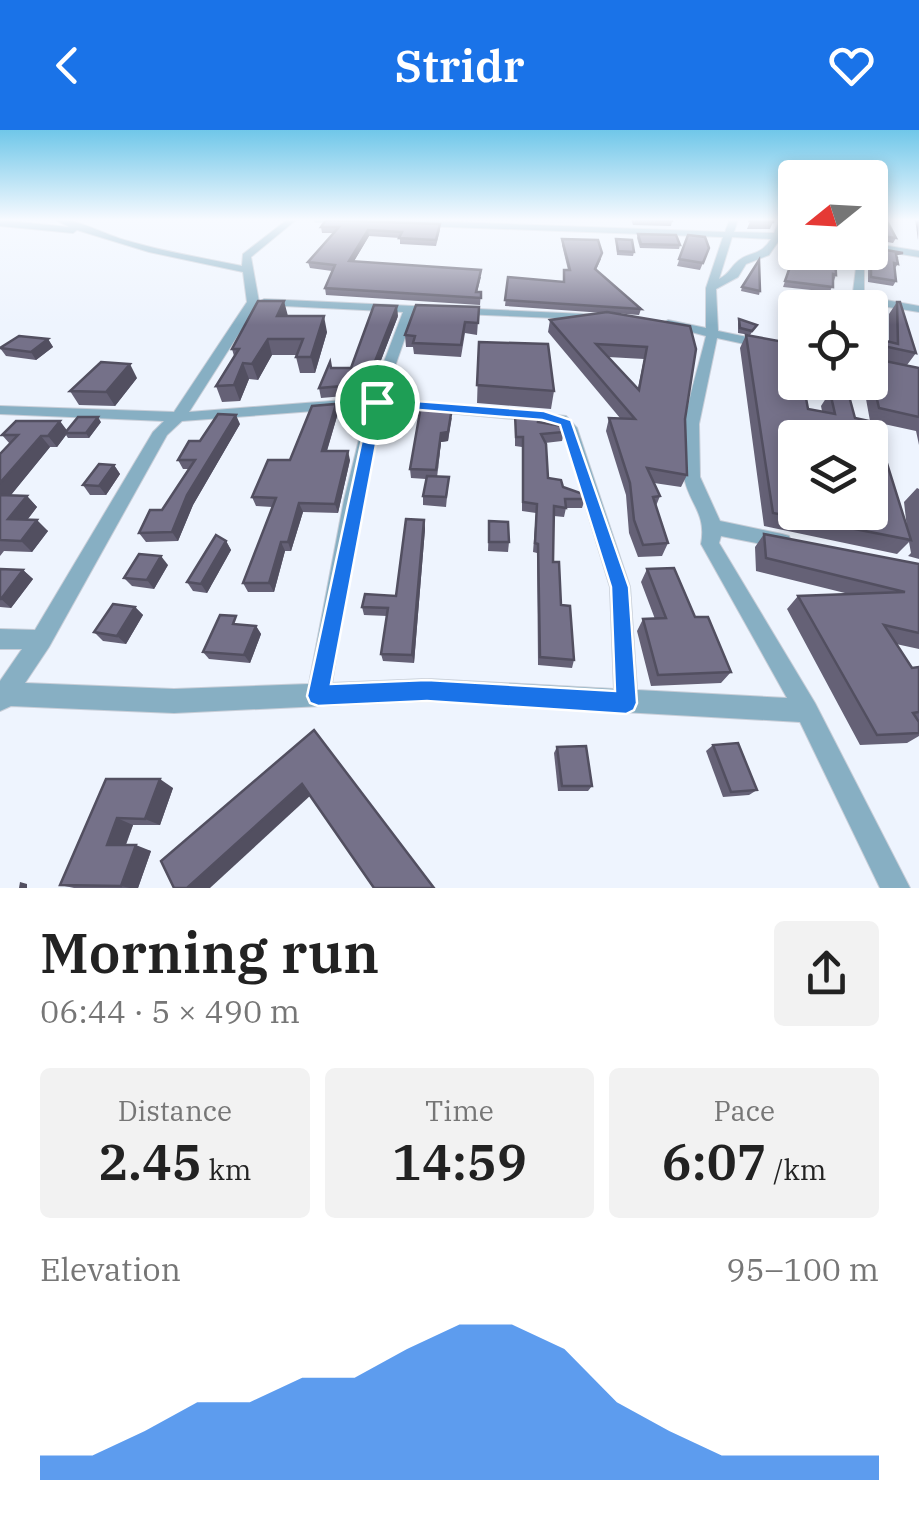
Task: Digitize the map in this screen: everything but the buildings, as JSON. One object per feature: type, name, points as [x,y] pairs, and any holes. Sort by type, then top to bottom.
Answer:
[{"type":"street","points":[[173,254],[249,270]]},
{"type":"street","points":[[3,698],[41,640],[161,432],[178,417],[253,302],[247,254]]},
{"type":"street","points":[[723,254],[711,288],[712,335],[692,424],[692,476],[713,527],[710,544],[807,711],[895,888]]},
{"type":"street","points":[[711,288],[734,275],[742,262],[760,259],[763,254]]},
{"type":"street","points":[[253,302],[618,318]]},
{"type":"street","points":[[888,306],[919,308]]},
{"type":"street","points":[[318,696],[377,402],[395,342],[410,310]]},
{"type":"street","points":[[658,322],[778,348]]},
{"type":"street","points":[[0,410],[178,417],[377,402],[544,416],[566,423],[620,587],[626,703]]},
{"type":"street","points":[[713,527],[799,545]]},
{"type":"street","points":[[0,639],[41,640]]},
{"type":"street","points":[[3,698],[174,701],[427,690],[807,711]]},
{"type":"route","points":[[377,402],[544,416],[566,423],[620,587],[626,703],[427,690],[318,696],[377,402]]}]
